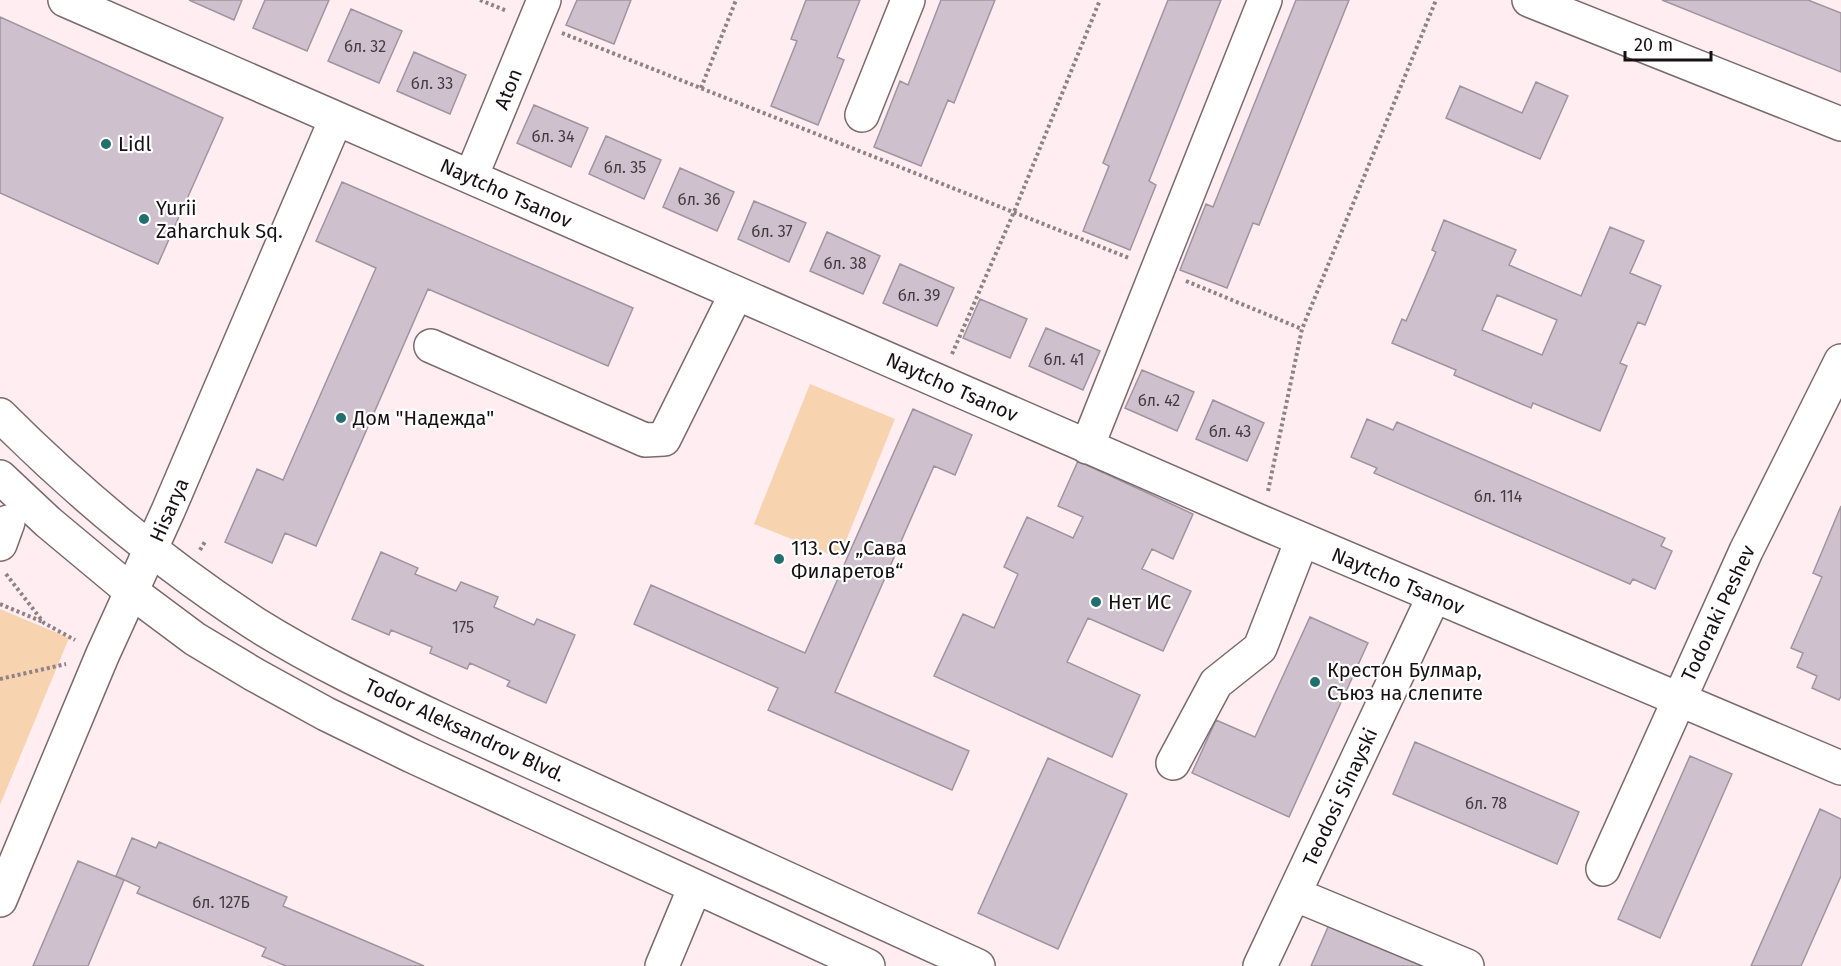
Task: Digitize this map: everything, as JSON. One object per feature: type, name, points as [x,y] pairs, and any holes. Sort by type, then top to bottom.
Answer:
[{"type":"street","name":"Naytcho Tsanov","points":[[65,0],[1302,540],[1841,768]]},
{"type":"street","points":[[862,115],[908,0]]},
{"type":"street","points":[[1087,447],[1265,0]]},
{"type":"street","points":[[1529,0],[1841,124]]},
{"type":"street","name":"Aton","points":[[471,177],[539,11]]},
{"type":"street","name":"Hisarya","points":[[0,900],[102,656],[151,550],[336,119]]},
{"type":"street","points":[[431,346],[645,441],[664,439],[736,294]]},
{"type":"street","name":"Todoraki Peshev","points":[[1603,869],[1746,551],[1841,361]]},
{"type":"street","name":"Todor Aleksandrov Blvd.","points":[[0,415],[72,485],[151,550],[256,624],[387,694],[978,966]]},
{"type":"street","points":[[0,477],[48,522],[132,592],[195,639],[326,714],[412,756],[868,966]]},
{"type":"street","points":[[1173,763],[1216,683],[1260,648],[1302,540]]},
{"type":"street","name":"Teodosi Sinayski","points":[[1260,966],[1434,596]]},
{"type":"street","points":[[662,966],[695,887]]},
{"type":"street","points":[[1294,894],[1467,966]]},
{"type":"path","points":[[480,0],[539,11],[701,88],[1158,269],[1302,329]]},
{"type":"path","points":[[701,88],[736,0]]},
{"type":"path","points":[[940,382],[1014,212],[1100,0]]},
{"type":"path","points":[[1261,522],[1302,329],[1436,0]]},
{"type":"path","points":[[0,566],[44,622]]},
{"type":"path","points":[[0,604],[44,622],[102,656]]},
{"type":"path","points":[[0,679],[102,656]]},
{"type":"shaded area","points":[[810,384],[895,419],[839,558],[754,524]]},
{"type":"shaded area","points":[[0,609],[69,638],[0,805]]},
{"type":"building","points":[[189,0],[242,0],[234,20]]},
{"type":"building","points":[[265,0],[329,0],[307,51],[253,28]]},
{"type":"building","points":[[577,0],[631,0],[614,44],[566,25]]},
{"type":"building","points":[[806,0],[860,0],[837,57],[844,60],[818,125],[771,106],[797,41],[791,39]]},
{"type":"building","points":[[941,0],[995,0],[954,103],[948,100],[921,166],[874,147],[900,81],[908,85]]},
{"type":"building","points":[[1168,0],[1221,0],[1149,181],[1156,185],[1130,250],[1083,231],[1109,166],[1103,163]]},
{"type":"building","points":[[1296,0],[1349,0],[1259,225],[1253,223],[1227,288],[1180,270],[1206,204],[1213,207]]},
{"type":"building","points":[[1662,0],[1808,0],[1841,13],[1841,72]]},
{"type":"building","points":[[351,9],[402,31],[379,83],[328,61]]},
{"type":"building","name":"Lidl","points":[[0,17],[223,118],[158,264],[0,193]]},
{"type":"building","points":[[414,52],[466,75],[450,114],[397,91]]},
{"type":"building","points":[[1536,82],[1568,96],[1540,159],[1446,118],[1460,86],[1522,113]]},
{"type":"building","points":[[534,105],[588,128],[571,167],[517,143]]},
{"type":"building","points":[[606,136],[661,160],[644,199],[589,174]]},
{"type":"building","points":[[680,168],[734,192],[717,231],[663,207]]},
{"type":"building","name":"Дом \"Надежда\"","points":[[342,182],[633,308],[608,366],[428,289],[316,546],[285,533],[272,563],[225,542],[257,469],[283,480],[376,268],[316,241]]},
{"type":"building","points":[[754,201],[806,223],[789,262],[738,239]]},
{"type":"building","points":[[1444,220],[1516,250],[1509,265],[1581,296],[1610,227],[1644,241],[1630,273],[1661,286],[1645,325],[1638,322],[1620,363],[1627,366],[1600,431],[1533,403],[1531,408],[1454,375],[1456,370],[1392,343],[1402,319],[1406,321],[1436,252],[1432,250]],"holes":[[[1497,295],[1557,320],[1542,355],[1482,330]]]},
{"type":"building","points":[[827,232],[880,256],[863,294],[810,271]]},
{"type":"building","points":[[900,264],[954,288],[937,326],[883,303]]},
{"type":"building","points":[[980,299],[1027,319],[1010,358],[963,338]]},
{"type":"building","points":[[1046,328],[1100,351],[1083,390],[1029,366]]},
{"type":"building","points":[[1142,370],[1194,392],[1177,431],[1125,408]]},
{"type":"building","points":[[1213,400],[1264,423],[1247,461],[1196,439]]},
{"type":"building","points":[[913,409],[972,435],[955,475],[934,466],[835,692],[969,751],[952,790],[768,710],[778,688],[634,624],[651,585],[805,653]]},
{"type":"building","points":[[1367,419],[1393,430],[1397,422],[1665,538],[1661,546],[1672,551],[1655,589],[1633,579],[1630,584],[1374,473],[1377,468],[1351,457]]},
{"type":"building","name":"Нет ИС","points":[[1078,461],[1193,514],[1173,559],[1152,549],[1142,569],[1191,591],[1163,651],[1088,618],[1067,662],[1140,695],[1112,757],[934,676],[963,614],[994,628],[1018,574],[1004,567],[1027,517],[1073,538],[1083,517],[1058,506]]},
{"type":"building","points":[[1841,506],[1841,696],[1839,700],[1812,688],[1817,676],[1797,667],[1803,653],[1791,648],[1822,577],[1813,573]]},
{"type":"building","points":[[381,552],[418,568],[415,574],[456,591],[461,582],[498,597],[494,607],[534,625],[537,619],[575,635],[546,703],[507,686],[510,681],[470,663],[467,669],[430,653],[432,647],[391,630],[389,635],[352,619]]},
{"type":"building","name":"Крестон Булмар, Съюз на слепите","points":[[1310,617],[1368,643],[1289,817],[1192,773],[1216,720],[1255,737]]},
{"type":"building","points":[[1415,742],[1579,812],[1557,864],[1393,794]]},
{"type":"building","points":[[1690,756],[1732,774],[1660,938],[1618,919]]},
{"type":"building","points":[[1048,758],[1127,794],[1058,949],[978,913]]},
{"type":"building","points":[[1820,809],[1841,819],[1841,876],[1801,966],[1751,966]]},
{"type":"building","points":[[132,838],[156,848],[159,842],[287,897],[283,906],[424,966],[286,966],[262,956],[266,948],[137,893],[140,887],[116,876]]},
{"type":"building","points":[[78,861],[124,880],[88,966],[33,966]]},
{"type":"building","points":[[1332,918],[1447,966],[1311,966]]},
{"type":"place","name":"Lidl","points":[[106,144]]},
{"type":"place","name":"Yurii Zaharchuk Sq.","points":[[144,219]]},
{"type":"place","name":"Дом \"Надежда\"","points":[[341,418]]},
{"type":"place","name":"113. СУ „Сава Филаретов“","points":[[779,559]]},
{"type":"place","name":"Нет ИС","points":[[1096,602]]},
{"type":"place","name":"Крестон Булмар, Съюз на слепите","points":[[1315,682]]}]
